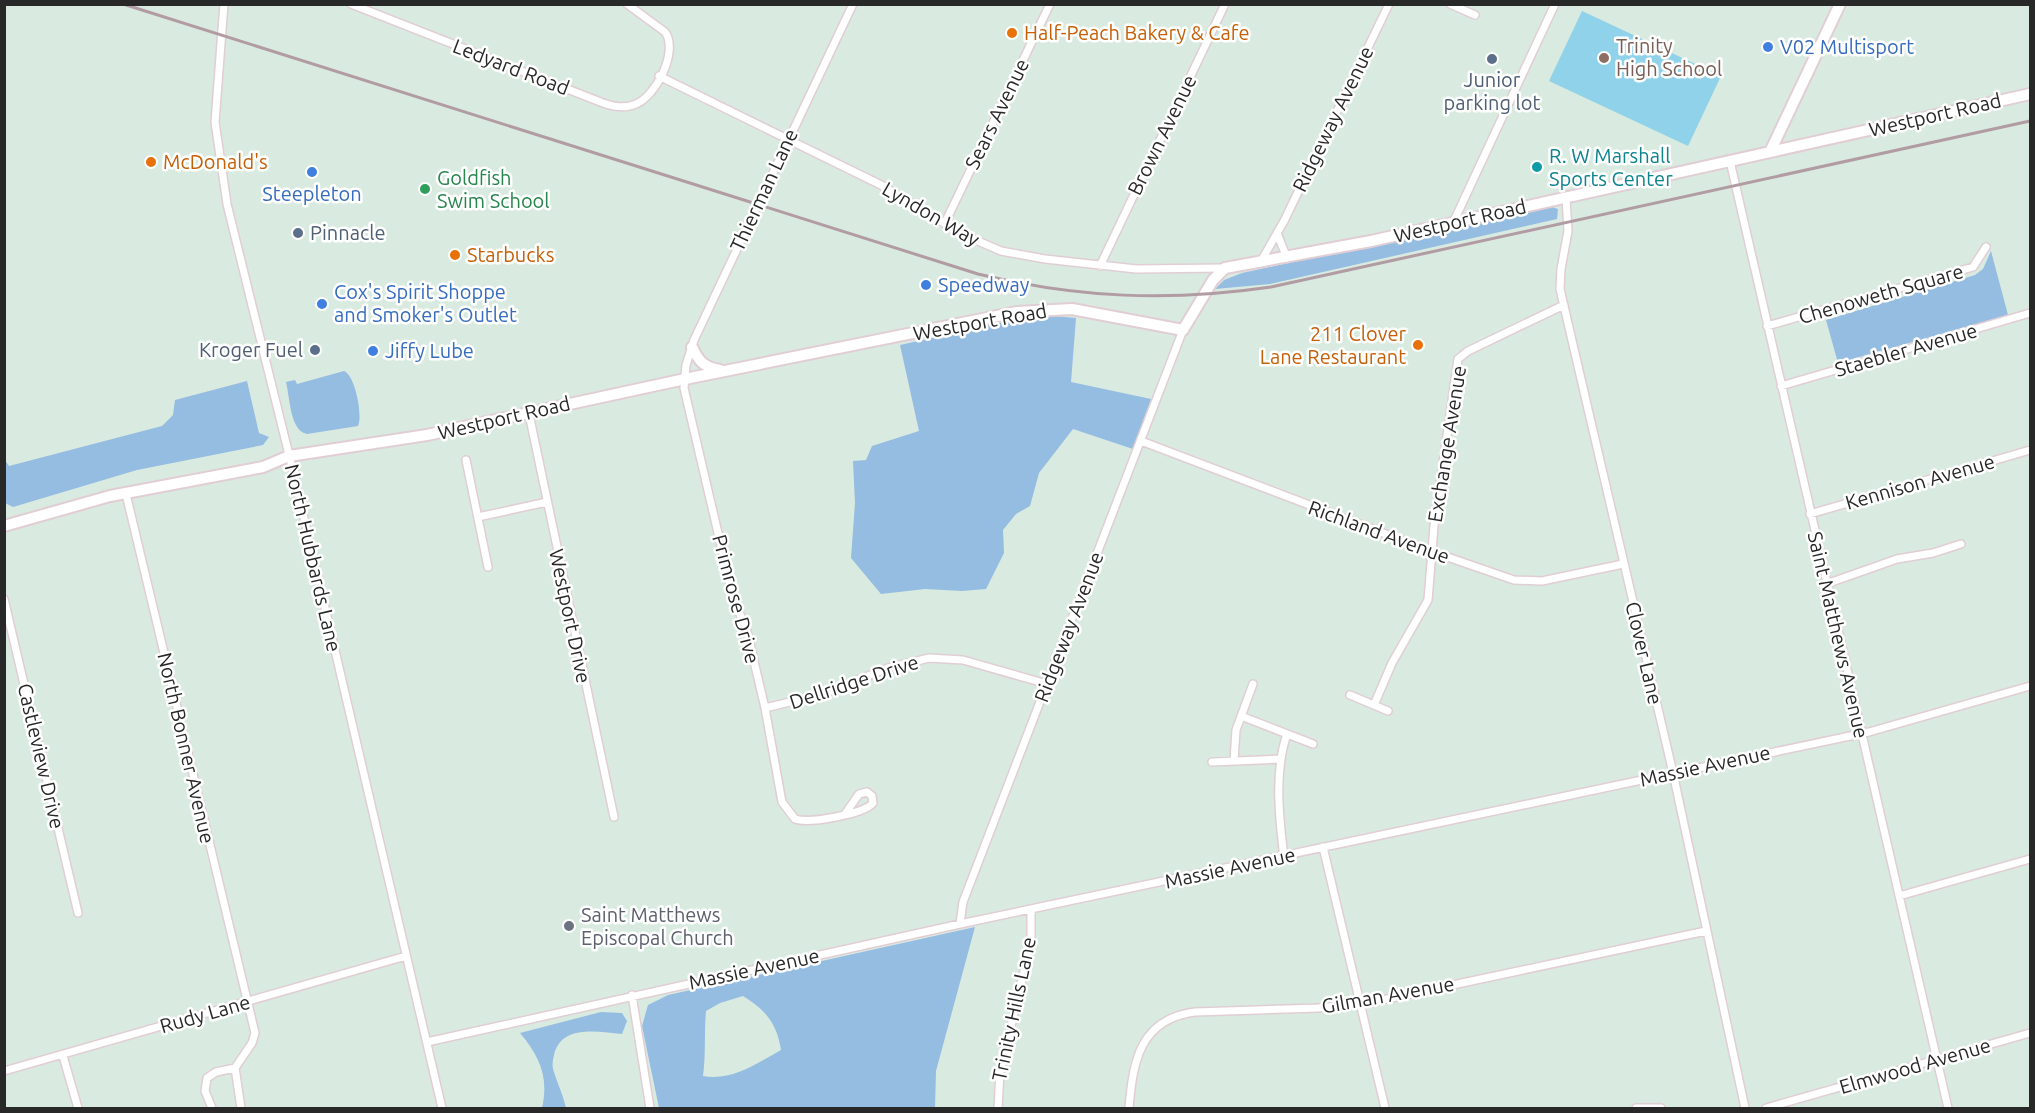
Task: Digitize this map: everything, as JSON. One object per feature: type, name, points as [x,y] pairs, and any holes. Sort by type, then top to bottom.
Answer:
[{"type":"main road","points":[[1770,152],[1840,4]]},
{"type":"main road","name":"Westport Road","points":[[1226,268],[1287,258],[1453,223],[2031,94]]},
{"type":"main road","points":[[1183,330],[1207,287],[1226,268]]},
{"type":"main road","name":"Westport Road","points":[[4,526],[66,507],[263,467],[289,456],[363,447],[989,317],[1046,309],[1082,310],[1183,330]]},
{"type":"main road","points":[[692,347],[699,362],[708,368],[724,371]]},
{"type":"street","name":"North Hubbards Lane","points":[[224,4],[216,110],[219,154],[227,204],[289,456],[442,1108]]},
{"type":"street","name":"Ledyard Road","points":[[351,4],[612,106],[637,104],[650,93],[670,49],[669,38],[630,5]]},
{"type":"street","name":"Thierman Lane","points":[[685,379],[692,347],[853,4]]},
{"type":"street","name":"Sears Avenue","points":[[945,223],[1050,4]]},
{"type":"street","name":"Brown Avenue","points":[[1100,266],[1225,4]]},
{"type":"street","name":"Ridgeway Avenue","points":[[1260,263],[1277,233],[1389,4]]},
{"type":"street","points":[[1450,4],[1475,15]]},
{"type":"street","points":[[1453,223],[1555,4]]},
{"type":"street","name":"Lyndon Way","points":[[659,76],[881,184],[984,245],[1001,251],[1136,269],[1226,268]]},
{"type":"street","name":"Saint Matthews Avenue","points":[[1730,161],[1948,1108]]},
{"type":"street","name":"Clover Lane","points":[[1566,198],[1568,231],[1560,276],[1564,305],[1673,772],[1745,1108]]},
{"type":"street","points":[[1277,233],[1287,258]]},
{"type":"street","name":"Chenoweth Square","points":[[1767,326],[1973,267],[1986,248]]},
{"type":"street","name":"Exchange Avenue","points":[[1374,705],[1392,663],[1428,600],[1458,359],[1468,351],[1564,305]]},
{"type":"street","name":"Staebler Avenue","points":[[1781,386],[2031,313]]},
{"type":"street","name":"Ridgeway Avenue","points":[[960,924],[963,902],[1183,330]]},
{"type":"street","name":"Primrose Drive","points":[[685,379],[693,431],[733,597],[747,632],[765,708],[782,802],[792,816],[799,820],[813,821],[845,814]]},
{"type":"street","name":"Westport Drive","points":[[529,414],[614,817]]},
{"type":"street","name":"Richland Avenue","points":[[1141,441],[1433,552],[1522,581],[1550,580],[1623,564]]},
{"type":"street","name":"Kennison Avenue","points":[[1810,514],[2031,450]]},
{"type":"street","points":[[466,460],[488,567]]},
{"type":"street","name":"North Bonner Avenue","points":[[126,494],[255,1033],[252,1043],[236,1068]]},
{"type":"street","points":[[478,517],[547,502]]},
{"type":"street","points":[[1826,584],[1897,559],[1933,553],[1961,544]]},
{"type":"street","name":"Castleview Drive","points":[[4,599],[78,913]]},
{"type":"street","name":"Dellridge Drive","points":[[765,708],[823,694],[888,668],[929,658],[963,660],[1047,684]]},
{"type":"street","points":[[1234,761],[1234,741],[1253,684]]},
{"type":"street","name":"Massie Avenue","points":[[427,1042],[960,924],[1861,733],[2031,686]]},
{"type":"street","points":[[1350,695],[1388,711]]},
{"type":"street","points":[[1241,716],[1313,744]]},
{"type":"street","points":[[1284,856],[1280,814],[1281,759],[1287,734]]},
{"type":"street","points":[[1212,762],[1281,759]]},
{"type":"street","points":[[1323,847],[1385,1108]]},
{"type":"street","points":[[1899,896],[2031,859]]},
{"type":"street","name":"Trinity Hills Lane","points":[[998,1108],[1000,1072],[1031,942],[1031,910]]},
{"type":"street","name":"Gilman Avenue","points":[[1129,1108],[1141,1047],[1154,1029],[1170,1018],[1195,1012],[1318,1008],[1360,1003],[1707,931]]},
{"type":"street","name":"Rudy Lane","points":[[4,1071],[63,1056],[406,956]]},
{"type":"street","points":[[632,996],[650,1108]]},
{"type":"street","name":"Elmwood Avenue","points":[[1766,1108],[2031,1033]]},
{"type":"street","points":[[63,1056],[78,1108]]},
{"type":"street","points":[[212,1108],[205,1091],[207,1078],[216,1072],[236,1068],[241,1108]]},
{"type":"street","points":[[1636,1108],[1661,1108]]},
{"type":"shaded area","points":[[1582,11],[1721,76],[1688,146],[1549,81]]},
{"type":"shaded area","points":[[1552,207],[1558,209],[1557,219],[1270,284],[1215,289],[1224,280],[1242,273]]},
{"type":"shaded area","points":[[1991,251],[2008,315],[1838,363],[1826,320],[1975,275],[1983,269]]},
{"type":"shaded area","points":[[1053,316],[1076,318],[1071,382],[1151,399],[1133,449],[1073,429],[1039,473],[1030,506],[1016,514],[1003,530],[1004,553],[986,589],[962,591],[925,589],[881,594],[851,558],[855,503],[853,461],[866,460],[872,446],[919,431],[900,345],[1013,320]]},
{"type":"shaded area","points":[[344,371],[355,387],[359,413],[358,426],[307,434],[301,432],[294,420],[286,382],[295,380],[297,384]]},
{"type":"shaded area","points":[[247,381],[259,433],[269,437],[263,445],[137,470],[13,507],[5,503],[5,460],[9,466],[162,426],[173,415],[175,400]]},
{"type":"shaded area","points":[[975,927],[936,1071],[935,1108],[659,1108],[642,1026],[648,1005],[668,995]],"holes":[[[743,996],[769,1018],[777,1033],[781,1050],[734,1074],[703,1076],[706,1011],[720,1003]]]},
{"type":"shaded area","points":[[601,1012],[622,1013],[627,1021],[622,1034],[582,1032],[564,1038],[558,1045],[553,1065],[566,1108],[542,1108],[544,1087],[541,1068],[533,1050],[520,1033]]},
{"type":"railway","points":[[123,4],[978,274],[1088,293],[1196,295],[1271,287],[2030,121]]},
{"type":"place","name":"Half-Peach Bakery & Cafe","points":[[1012,33]]},
{"type":"place","name":"V02 Multisport","points":[[1768,47]]},
{"type":"place","name":"Trinity High School","points":[[1604,58]]},
{"type":"place","name":"Junior parking lot","points":[[1492,59]]},
{"type":"place","name":"McDonald's","points":[[151,162]]},
{"type":"place","name":"R. W Marshall Sports Center","points":[[1537,167]]},
{"type":"place","name":"Steepleton","points":[[312,172]]},
{"type":"place","name":"Goldfish Swim School","points":[[425,189]]},
{"type":"place","name":"Pinnacle","points":[[298,233]]},
{"type":"place","name":"Starbucks","points":[[455,255]]},
{"type":"place","name":"Speedway","points":[[926,285]]},
{"type":"place","name":"Cox's Spirit Shoppe and Smoker's Outlet","points":[[322,304]]},
{"type":"place","name":"211 Clover Lane Restaurant","points":[[1418,345]]},
{"type":"place","name":"Kroger Fuel","points":[[315,350]]},
{"type":"place","name":"Jiffy Lube","points":[[373,351]]},
{"type":"place","name":"Saint Matthews Episcopal Church","points":[[569,926]]}]
